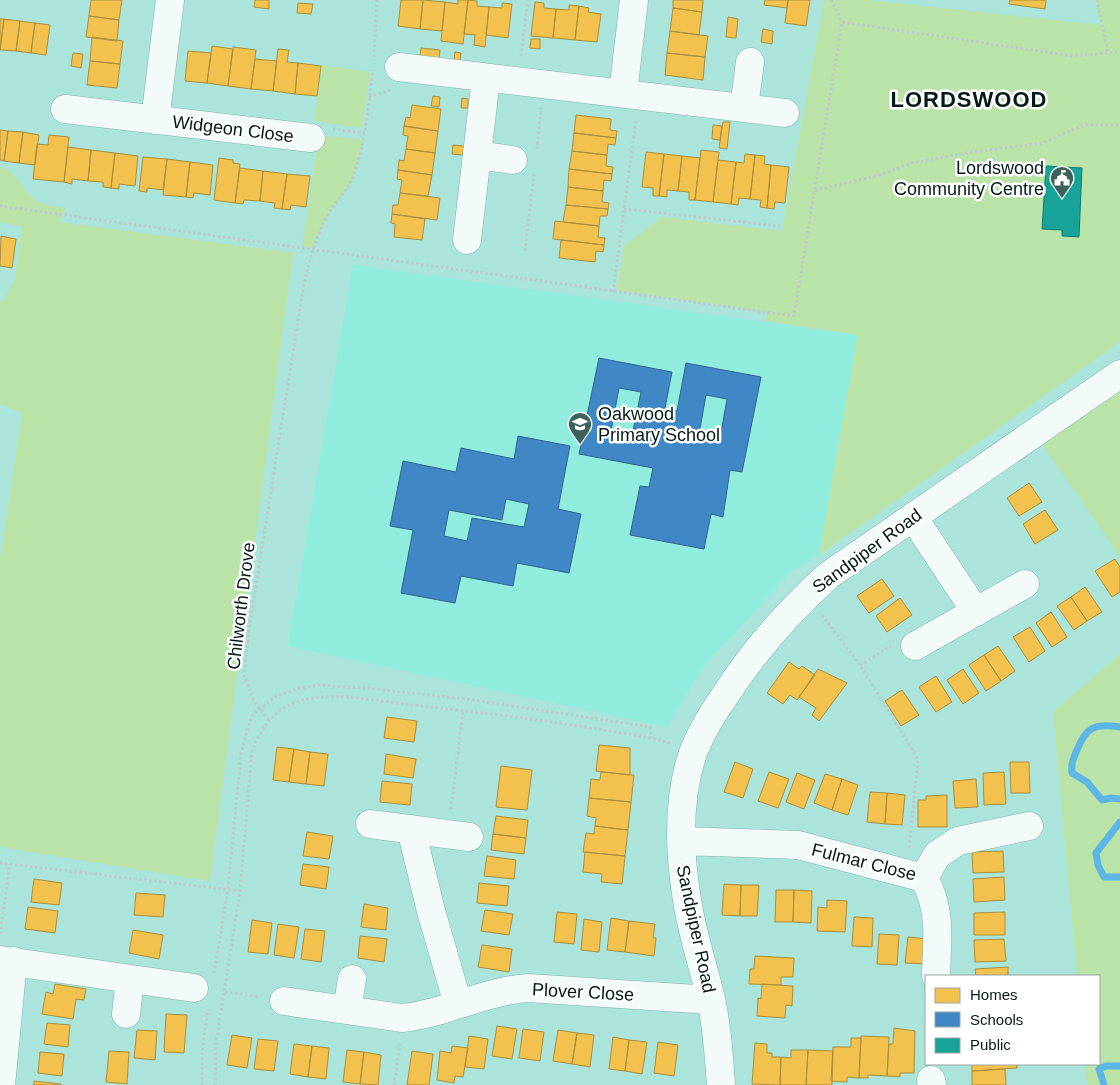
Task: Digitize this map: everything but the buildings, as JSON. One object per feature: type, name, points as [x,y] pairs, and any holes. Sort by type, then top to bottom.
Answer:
[{"type":"street","name":"Widgeon Close","points":[[155,120],[170,0]]},
{"type":"street","points":[[631,94],[634,0]]},
{"type":"street","points":[[744,108],[750,62]]},
{"type":"street","points":[[399,68],[785,113]]},
{"type":"street","points":[[467,240],[486,78]]},
{"type":"street","name":"Widgeon Close","points":[[65,109],[311,138]]},
{"type":"street","points":[[477,155],[514,160]]},
{"type":"street","name":"Sandpiper Road","points":[[721,1085],[719,1052],[711,1000],[687,901],[680,841],[682,809],[694,750],[716,709],[769,634],[807,594],[829,575],[1120,374]]},
{"type":"street","points":[[913,517],[976,612]]},
{"type":"street","points":[[915,646],[1025,584]]},
{"type":"street","points":[[370,824],[459,835]]},
{"type":"street","name":"Fulmar Close","points":[[680,841],[798,845],[915,876],[937,855],[958,841],[1029,826]]},
{"type":"street","points":[[411,829],[431,911],[458,1004]]},
{"type":"street","points":[[915,876],[933,894],[938,919],[936,975]]},
{"type":"street","points":[[1,1085],[6,961],[206,989]]},
{"type":"street","points":[[126,1014],[130,979]]},
{"type":"street","points":[[347,1010],[352,979]]},
{"type":"street","name":"Plover Close","points":[[284,1001],[404,1018],[427,1016],[458,1004],[511,990],[528,988],[711,1000]]},
{"type":"path","points":[[517,81],[528,0]]},
{"type":"path","points":[[0,206],[794,316],[842,22],[832,0]]},
{"type":"path","points":[[1097,0],[1108,54]]},
{"type":"path","points":[[842,22],[1073,56],[1120,52]]},
{"type":"path","points":[[613,292],[624,209],[631,94]]},
{"type":"path","points":[[815,190],[880,175],[911,163],[972,152],[1043,143],[1082,125],[1120,125]]},
{"type":"path","name":"Chilworth Drove","points":[[269,720],[259,708],[244,676],[248,636],[301,298],[312,248],[330,211],[352,181],[365,133]]},
{"type":"path","points":[[624,209],[780,226]]},
{"type":"path","points":[[807,594],[860,664],[918,759],[915,876]]},
{"type":"path","points":[[860,664],[903,638],[915,646]]},
{"type":"path","points":[[202,1085],[206,989],[228,890],[241,754],[253,714],[259,708],[275,697],[300,688],[319,685],[466,699],[650,727],[651,738],[463,710],[320,697],[297,702],[282,709],[269,720],[258,734],[252,752],[240,891],[216,1042],[215,1085]]},
{"type":"path","points":[[459,835],[463,710]]},
{"type":"path","points":[[0,863],[240,891]]},
{"type":"path","points":[[0,938],[10,864]]},
{"type":"path","points":[[225,992],[284,1001]]},
{"type":"path","points":[[394,1085],[404,1018]]},
{"type":"shaded area","points":[[824,0],[868,0],[1100,25],[1096,0],[1120,0],[1120,342],[819,555],[858,335],[766,321],[767,312],[617,290],[624,246],[662,217],[782,231]]},
{"type":"shaded area","points":[[322,65],[370,72],[362,128],[314,121]]},
{"type":"shaded area","points":[[319,135],[364,140],[352,181],[330,211],[312,248],[302,246]]},
{"type":"shaded area","points":[[0,167],[15,176],[34,200],[47,205],[65,208],[59,222],[293,253],[210,881],[0,847],[0,560],[22,413],[0,404],[0,302],[3,301],[15,279],[22,226],[0,223]]},
{"type":"shaded area","name":"Oakwood Primary School","points":[[353,265],[858,335],[819,555],[792,571],[703,667],[667,727],[288,646]]},
{"type":"shaded area","points":[[1120,384],[1120,557],[1040,441]]},
{"type":"shaded area","points":[[1120,654],[1120,1085],[1087,1085],[1085,1065],[1100,1065],[1100,975],[1077,975],[1053,712]]},
{"type":"waterway","points":[[1120,727],[1098,726],[1092,728],[1080,742],[1072,770],[1072,773],[1087,782],[1102,800],[1120,799]]},
{"type":"waterway","points":[[1120,822],[1096,853],[1098,865],[1104,877],[1120,877]]},
{"type":"waterway","points":[[1104,1085],[1099,1069],[1106,1066],[1120,1066]]},
{"type":"place","name":"Lordswood Community Centre","points":[[1062,199]]},
{"type":"place","name":"Oakwood Primary School","points":[[580,445]]},
{"type":"district","name":"LORDSWOOD","points":[[969,99]]}]
